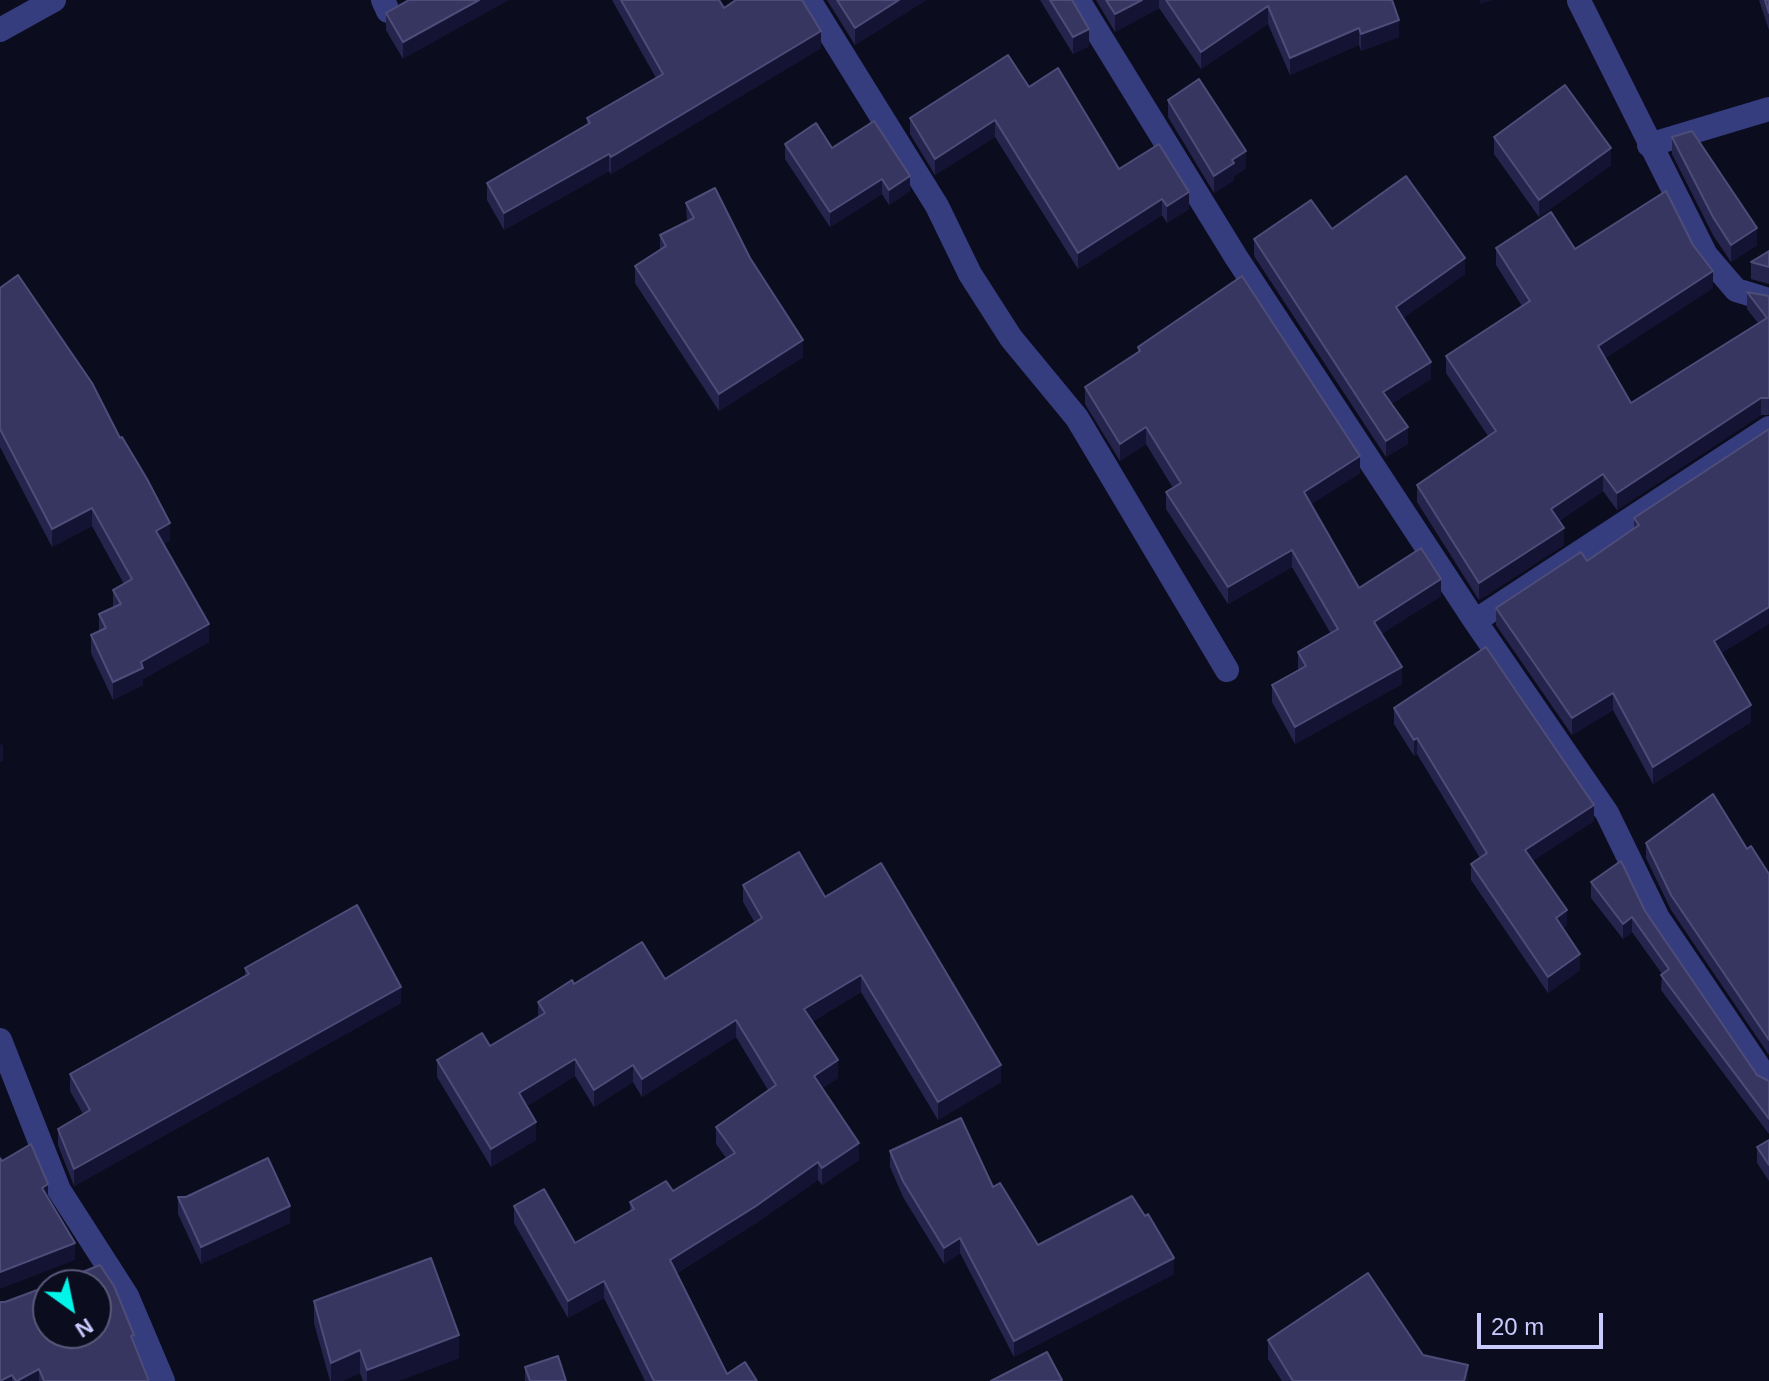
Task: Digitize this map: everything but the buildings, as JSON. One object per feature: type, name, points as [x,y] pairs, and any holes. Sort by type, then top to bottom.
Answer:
[{"type":"street","points":[[0,30],[54,0]]},
{"type":"street","points":[[809,0],[937,206],[970,274],[1011,338],[1077,418],[1227,670]]},
{"type":"street","points":[[1078,0],[1236,257],[1475,621],[1607,813],[1658,918],[1769,1082]]},
{"type":"street","points":[[1579,1],[1706,255],[1736,290],[1769,300]]},
{"type":"street","points":[[1649,145],[1769,109]]},
{"type":"street","points":[[1475,621],[1765,440]]},
{"type":"street","points":[[0,1040],[59,1190],[127,1296],[163,1381]]},
{"type":"street","points":[[92,1269],[106,1264]]}]
